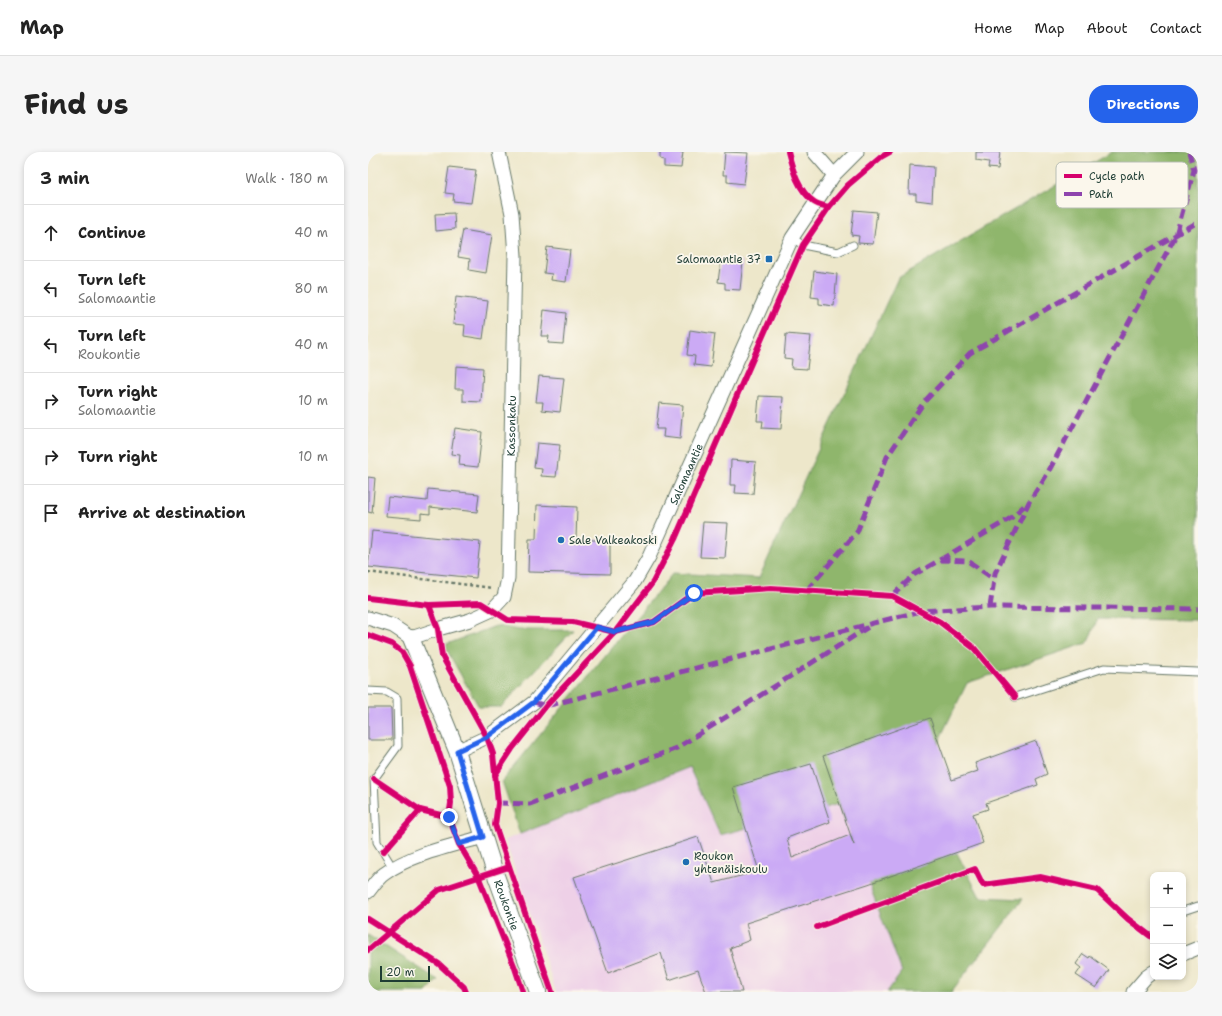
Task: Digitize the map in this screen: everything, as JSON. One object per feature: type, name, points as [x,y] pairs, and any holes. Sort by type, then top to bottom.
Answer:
[{"type":"street","name":"Kassonkatu","points":[[411,638],[470,620],[492,610],[504,597],[506,590],[508,578],[515,256],[512,214],[499,152]]},
{"type":"street","points":[[814,152],[834,175]]},
{"type":"street","name":"Salomaantie","points":[[457,751],[487,737],[534,702],[635,581],[649,557],[792,238],[834,175],[857,152]]},
{"type":"street","points":[[368,618],[393,626],[411,638]]},
{"type":"street","name":"Roukontie","points":[[411,638],[457,751],[483,837],[538,992]]},
{"type":"street","points":[[368,892],[383,874],[393,868],[420,856],[483,837]]},
{"type":"street","points":[[1186,953],[1198,948]]},
{"type":"street","points":[[1133,992],[1150,974]]},
{"type":"lane","points":[[792,238],[803,246],[838,252],[853,246]]},
{"type":"lane","points":[[1015,697],[1104,668],[1198,672]]},
{"type":"lane","points":[[368,691],[387,692],[397,698],[398,746],[374,778],[377,842],[393,868]]},
{"type":"lane","points":[[1186,910],[1198,906]]},
{"type":"path","points":[[368,572],[506,590]]},
{"type":"shaded area","name":"Roukon yhtenäiskoulu","points":[[689,767],[833,784],[843,817],[902,972],[887,992],[556,992],[505,840]]},
{"type":"green space","points":[[1112,152],[1198,152],[1198,620],[1098,619],[1087,643],[967,683],[941,736],[928,798],[980,897],[1023,899],[951,992],[887,992],[902,972],[839,804],[720,835],[689,767],[520,834],[502,781],[673,573],[759,578],[898,278],[1056,185],[1056,208],[1188,208],[1188,162],[1095,162]]},
{"type":"green space","points":[[496,626],[519,630],[573,630],[501,707],[479,707],[444,645]]},
{"type":"green space","points":[[368,935],[438,980],[426,992],[368,992]]},
{"type":"building","points":[[660,152],[683,152],[681,168],[664,167],[664,160],[660,159]]},
{"type":"building","points":[[725,152],[748,153],[744,184],[727,182],[727,175],[723,175]]},
{"type":"building","points":[[976,152],[1000,152],[998,169],[988,168],[989,162],[976,160]]},
{"type":"building","points":[[910,165],[934,167],[932,202],[916,200],[916,194],[909,194]]},
{"type":"building","points":[[449,167],[476,170],[471,203],[453,201],[454,194],[445,193]]},
{"type":"building","points":[[854,210],[877,212],[873,244],[858,243],[859,236],[851,235]]},
{"type":"building","points":[[454,213],[455,229],[436,231],[435,214]]},
{"type":"building","points":[[463,230],[492,235],[486,273],[469,270],[470,259],[458,257]]},
{"type":"building","points":[[547,247],[570,250],[566,282],[551,280],[552,274],[544,273]]},
{"type":"building","points":[[721,259],[743,261],[740,290],[725,289],[725,283],[718,282]]},
{"type":"building","points":[[814,271],[837,274],[834,306],[819,304],[819,298],[811,297]]},
{"type":"building","points":[[456,297],[488,301],[483,339],[464,336],[465,325],[453,324]]},
{"type":"building","points":[[544,310],[566,313],[563,344],[548,343],[549,336],[541,336]]},
{"type":"building","points":[[690,330],[715,334],[711,367],[694,365],[695,356],[687,355]]},
{"type":"building","points":[[786,334],[811,336],[807,369],[791,368],[792,359],[784,358]]},
{"type":"building","points":[[456,366],[483,368],[481,402],[463,401],[463,389],[455,389]]},
{"type":"building","points":[[539,376],[564,378],[560,412],[542,410],[543,402],[536,402]]},
{"type":"building","points":[[759,396],[783,397],[781,429],[762,428],[763,421],[757,421]]},
{"type":"building","points":[[659,403],[683,405],[680,439],[663,437],[664,429],[656,429]]},
{"type":"building","points":[[455,428],[482,432],[478,467],[459,465],[460,455],[451,454]]},
{"type":"building","points":[[537,443],[560,445],[556,477],[541,476],[542,469],[534,468]]},
{"type":"building","points":[[731,460],[756,462],[753,494],[735,493],[736,485],[730,485]]},
{"type":"building","points":[[368,477],[375,478],[372,513],[368,512]]},
{"type":"building","points":[[428,489],[479,494],[477,512],[430,507],[430,514],[421,513],[421,519],[386,516],[388,497],[427,501]]},
{"type":"building","name":"Sale Valkeakoski","points":[[537,505],[577,507],[576,540],[610,540],[610,574],[528,572],[529,539],[536,539]]},
{"type":"building","points":[[703,522],[728,523],[725,558],[700,557]]},
{"type":"building","points":[[372,531],[480,542],[476,578],[368,567]]},
{"type":"building","points":[[368,708],[391,708],[392,740],[368,740]]},
{"type":"building","points":[[930,718],[952,780],[978,771],[975,763],[1036,741],[1047,774],[1036,779],[1038,785],[986,803],[988,809],[973,814],[983,843],[868,884],[746,923],[750,940],[730,948],[742,992],[706,992],[698,970],[669,980],[661,953],[608,973],[574,877],[698,837],[714,883],[759,871],[733,787],[811,764],[830,822],[787,838],[792,858],[850,835],[854,845],[823,756]]},
{"type":"building","points":[[1083,954],[1089,958],[1090,956],[1109,970],[1096,988],[1076,975],[1081,968],[1076,964]]},
{"type":"marked path","points":[[1188,192],[1194,170],[1189,152]]},
{"type":"marked path","points":[[990,607],[995,573],[1029,502],[1046,476],[1176,235],[1183,208]]},
{"type":"marked path","points":[[807,590],[857,532],[887,457],[924,402],[970,353],[1198,222]]},
{"type":"marked path","points":[[940,560],[1011,518],[1025,505]]},
{"type":"marked path","points":[[892,596],[915,574],[940,560],[968,561],[994,579]]},
{"type":"marked path","points":[[534,702],[546,706],[921,611],[990,607],[1198,609]]},
{"type":"marked path","points":[[498,803],[530,804],[677,748],[870,626]]},
{"type":"cycle path","points":[[788,152],[794,173],[804,192],[816,203],[829,207]]},
{"type":"cycle path","points":[[495,775],[512,749],[546,706],[615,632],[653,582],[675,539],[803,245],[829,207],[848,185],[881,157],[890,152]]},
{"type":"cycle path","points":[[368,598],[429,605],[481,603],[508,620],[573,622],[615,632],[654,622],[694,593],[771,588],[892,596],[940,622],[974,648],[1015,697]]},
{"type":"cycle path","points":[[429,605],[438,629],[442,656],[487,737],[493,754],[498,803],[495,825],[552,992]]},
{"type":"cycle path","points":[[368,635],[392,644],[402,652],[410,666],[450,786],[451,803],[449,817],[459,844],[479,878],[523,992]]},
{"type":"cycle path","points":[[374,779],[420,810],[449,817]]},
{"type":"cycle path","points":[[383,852],[420,810]]},
{"type":"cycle path","points":[[368,950],[439,890],[509,867]]},
{"type":"cycle path","points":[[817,927],[975,869],[983,885],[1040,877],[1097,890],[1128,919],[1150,936]]},
{"type":"cycle path","points":[[368,919],[439,964],[464,987],[466,992]]},
{"type":"place","name":"Salomaantie 37","points":[[769,259]]},
{"type":"place","name":"Sale Valkeakoski","points":[[561,540]]},
{"type":"place","name":"Roukon yhtenäiskoulu","points":[[686,862]]},
{"type":"route","points":[[449,817],[459,844],[483,837],[457,751],[487,737],[534,702],[597,627],[615,632],[654,622],[694,593]]}]
